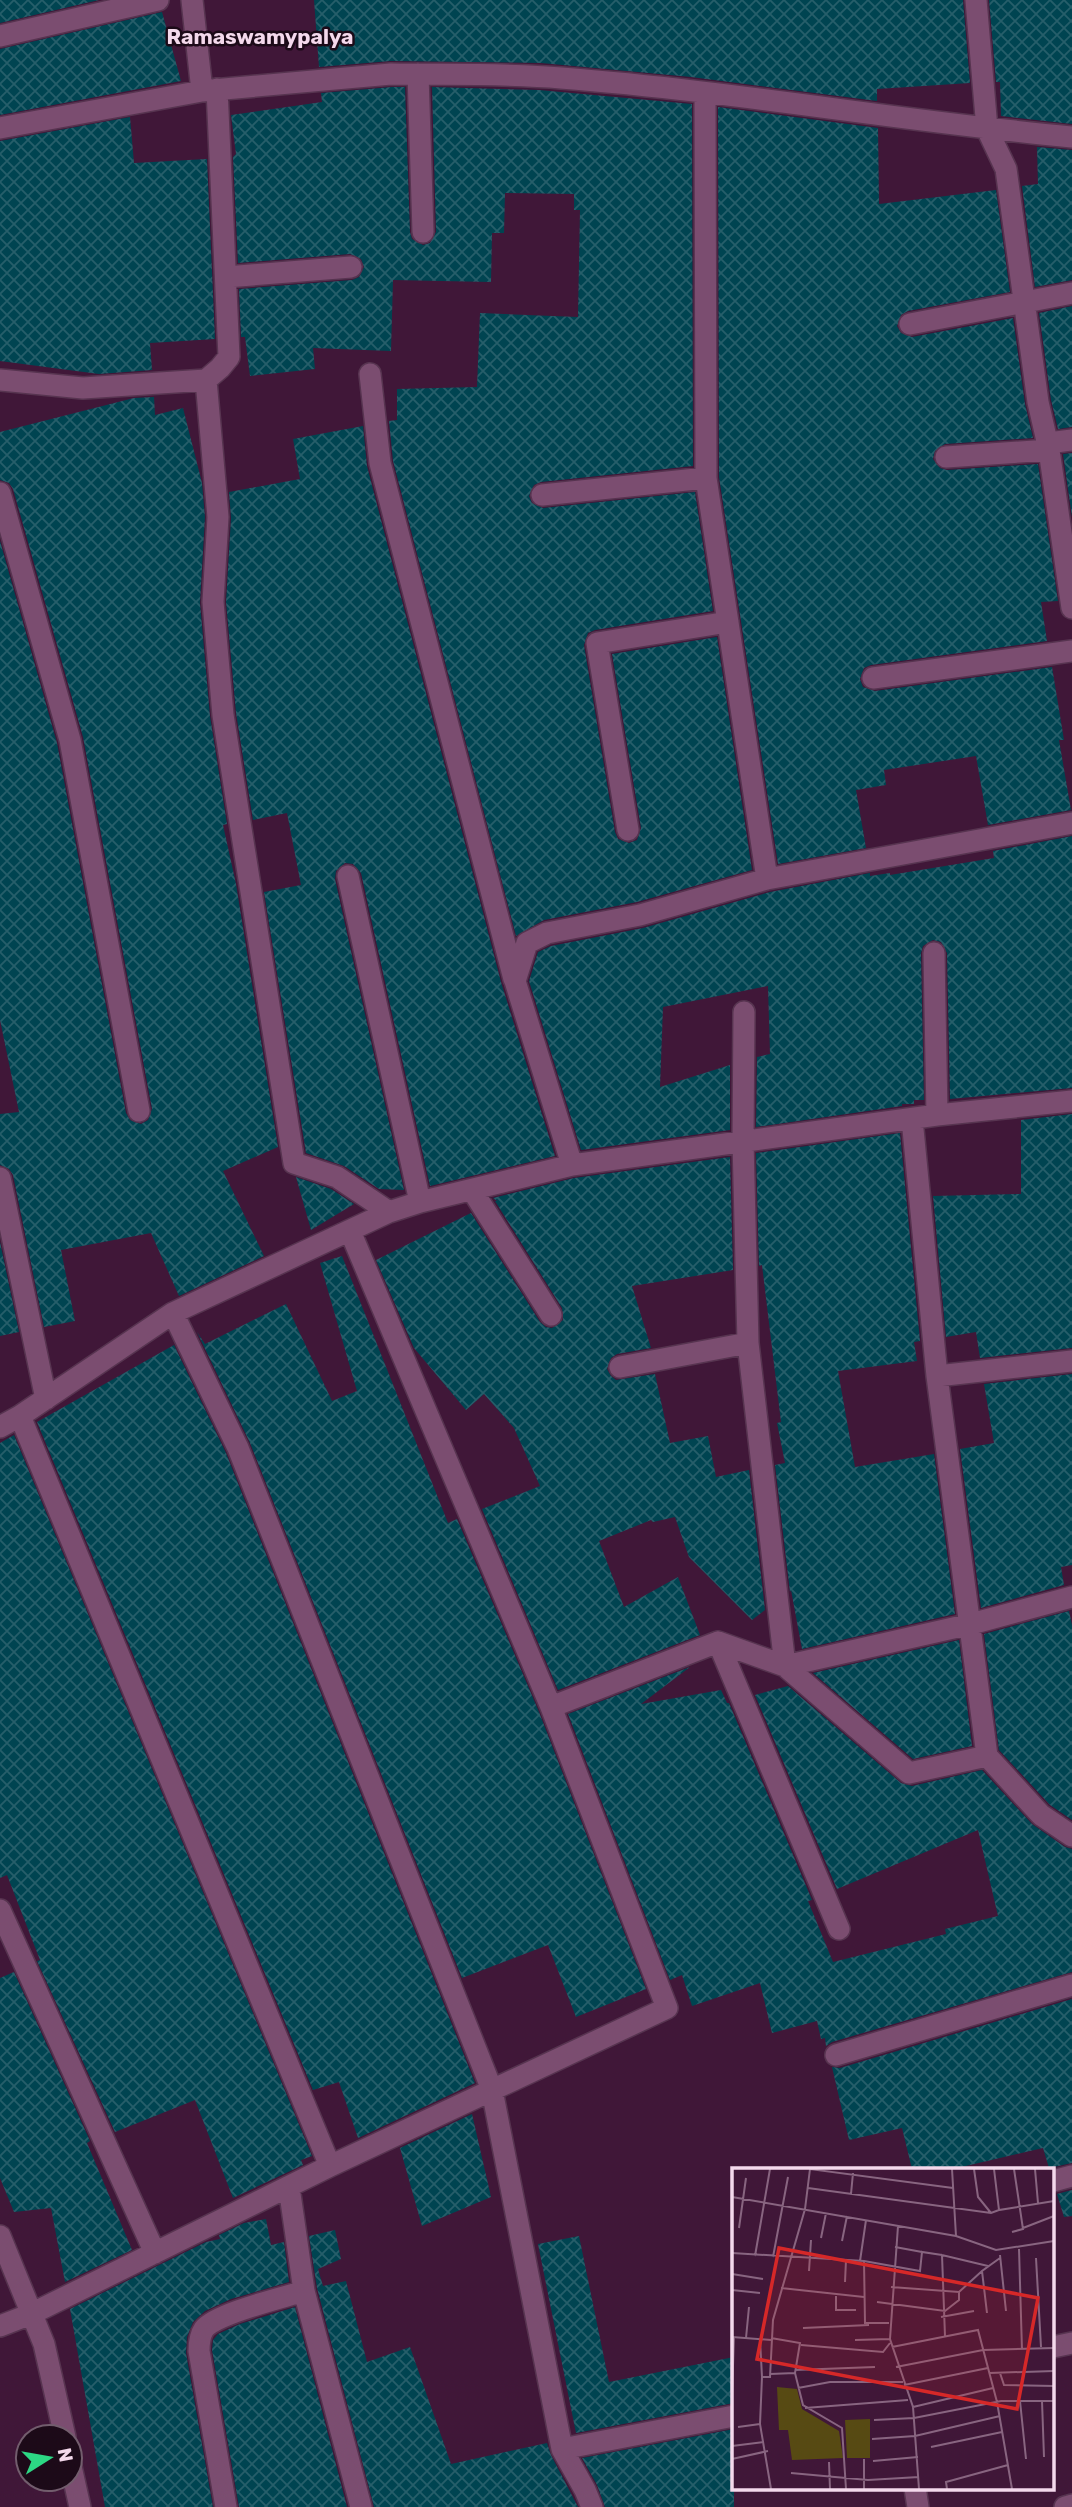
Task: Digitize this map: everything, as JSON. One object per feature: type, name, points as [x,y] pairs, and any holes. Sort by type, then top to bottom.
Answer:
[{"type":"street","points":[[0,36],[158,0]]},
{"type":"street","points":[[0,380],[82,388],[206,380],[229,357],[226,277],[209,90],[192,0]]},
{"type":"street","points":[[976,0],[987,129],[1006,169],[1038,402],[1048,447],[1072,608]]},
{"type":"street","points":[[0,128],[209,90],[391,74],[559,77],[1072,137]]},
{"type":"street","points":[[418,75],[423,232]]},
{"type":"street","points":[[705,93],[706,478],[767,879]]},
{"type":"street","points":[[226,277],[351,267]]},
{"type":"street","points":[[910,324],[1072,293]]},
{"type":"street","points":[[370,374],[380,463],[514,981],[572,1165]]},
{"type":"street","points":[[206,380],[218,517],[213,602],[223,715],[294,1163],[337,1177],[389,1212]]},
{"type":"street","points":[[946,457],[1048,447],[1072,440]]},
{"type":"street","points":[[542,495],[706,478]]},
{"type":"street","points":[[0,494],[70,740],[139,1111]]},
{"type":"street","points":[[628,830],[597,643],[728,622]]},
{"type":"street","points":[[873,678],[1072,651]]},
{"type":"street","points":[[514,981],[527,943],[547,933],[640,915],[767,879],[1072,823]]},
{"type":"street","points":[[348,876],[420,1202]]},
{"type":"street","points":[[934,953],[937,1115]]},
{"type":"street","points":[[744,1012],[743,1141],[748,1342],[785,1666]]},
{"type":"street","points":[[0,1427],[173,1313],[389,1212],[420,1202],[572,1165],[937,1115],[1072,1101]]},
{"type":"street","points":[[912,1119],[937,1376],[987,1756],[1041,1815],[1072,1836]]},
{"type":"street","points":[[0,1178],[46,1399]]},
{"type":"street","points":[[472,1190],[551,1315]]},
{"type":"street","points":[[0,2326],[31,2314],[330,2166],[667,2008],[551,1707],[350,1231]]},
{"type":"street","points":[[173,1313],[238,1448],[492,2090],[562,2449],[592,2507]]},
{"type":"street","points":[[620,1367],[748,1342]]},
{"type":"street","points":[[937,1376],[1072,1361]]},
{"type":"street","points":[[20,1416],[330,2166]]},
{"type":"street","points":[[785,1666],[971,1624],[1072,1597]]},
{"type":"street","points":[[551,1707],[718,1642],[785,1666],[909,1773],[987,1756]]},
{"type":"street","points":[[718,1642],[839,1929]]},
{"type":"street","points":[[0,1910],[155,2253]]},
{"type":"street","points":[[836,2054],[1072,1985]]},
{"type":"street","points":[[1054,2182],[1072,2176]]},
{"type":"street","points":[[289,2187],[304,2291],[361,2507]]},
{"type":"street","points":[[0,2236],[44,2344],[62,2423]]},
{"type":"street","points":[[226,2507],[199,2351],[201,2335],[205,2327],[222,2317],[304,2291]]},
{"type":"street","points":[[1054,2347],[1072,2343]]},
{"type":"street","points":[[562,2449],[732,2416]]},
{"type":"street","points":[[1065,2507],[1072,2505]]},
{"type":"building","points":[[0,0],[99,0],[0,23]]},
{"type":"building","points":[[314,0],[963,0],[970,83],[877,89],[877,101],[691,77],[541,63],[391,61],[319,67]]},
{"type":"building","points":[[989,0],[1072,0],[1072,124],[1001,116],[1000,82],[996,82]]},
{"type":"building","points":[[162,12],[181,81],[0,115],[0,49]]},
{"type":"building","points":[[405,87],[410,232],[412,239],[423,245],[430,243],[436,232],[432,87],[539,90],[692,104],[693,466],[541,482],[534,485],[529,496],[532,503],[543,508],[695,492],[713,611],[595,630],[588,633],[584,645],[615,832],[618,839],[629,843],[637,840],[641,828],[612,654],[717,637],[752,870],[637,902],[544,920],[516,936],[393,461],[389,421],[397,420],[397,389],[477,387],[480,313],[578,317],[580,210],[574,210],[574,194],[505,193],[504,233],[492,233],[491,282],[393,280],[391,351],[313,348],[315,369],[250,376],[245,337],[241,337],[239,289],[352,280],[359,277],[364,267],[361,259],[350,254],[238,263],[233,157],[236,154],[231,115],[322,102],[321,93]]},
{"type":"building","points":[[718,107],[878,128],[879,204],[996,190],[1010,292],[908,311],[901,315],[897,326],[901,333],[912,337],[1013,318],[1025,404],[1033,438],[945,444],[935,451],[933,459],[940,468],[947,470],[1038,464],[1058,601],[1041,602],[1047,641],[871,665],[864,668],[860,679],[863,687],[875,691],[1052,667],[1064,740],[1059,740],[1071,810],[988,825],[976,756],[884,770],[886,785],[856,790],[866,848],[778,864],[719,477]]},
{"type":"building","points":[[130,117],[134,163],[207,159],[215,339],[150,343],[152,370],[99,374],[0,361],[0,141]]},
{"type":"building","points":[[1037,147],[1072,150],[1072,280],[1035,287],[1022,186],[1038,184]]},
{"type":"building","points":[[1072,306],[1072,427],[1058,429],[1051,400],[1039,313]]},
{"type":"building","points":[[154,397],[155,415],[183,408],[202,483],[205,517],[200,603],[210,716],[227,824],[223,825],[236,884],[278,1147],[223,1171],[264,1256],[179,1296],[151,1233],[61,1250],[75,1321],[44,1327],[13,1175],[9,1169],[0,1165],[0,1114],[19,1112],[0,1020],[0,541],[57,743],[126,1113],[130,1120],[141,1124],[148,1120],[152,1109],[83,737],[13,489],[9,483],[0,480],[0,432],[134,398]]},
{"type":"building","points":[[363,426],[367,466],[501,982],[555,1156],[430,1186],[361,873],[353,864],[345,863],[336,871],[335,879],[404,1190],[379,1189],[344,1166],[306,1153],[264,892],[301,885],[287,813],[253,820],[236,713],[226,602],[231,518],[229,492],[300,479],[293,439]]},
{"type":"building","points":[[1072,453],[1072,517],[1063,454]]},
{"type":"building","points":[[1072,836],[1072,1088],[950,1099],[947,953],[941,942],[933,940],[923,946],[921,953],[924,1100],[914,1100],[914,1104],[902,1106],[756,1127],[757,1057],[770,1054],[768,986],[663,1007],[660,1087],[730,1065],[730,1130],[581,1150],[529,981],[538,952],[551,946],[643,928],[770,892],[870,873],[870,876],[890,875],[994,858],[993,851]]},
{"type":"building","points":[[1072,1114],[1072,1348],[980,1358],[976,1332],[946,1337],[933,1196],[1021,1194],[1021,1120]]},
{"type":"building","points":[[900,1133],[920,1341],[914,1342],[917,1361],[838,1371],[855,1467],[934,1454],[955,1614],[802,1649],[791,1590],[790,1592],[775,1465],[785,1463],[777,1423],[781,1422],[762,1265],[759,1266],[756,1153]]},
{"type":"building","points":[[730,1157],[733,1270],[632,1286],[651,1348],[617,1354],[611,1358],[607,1369],[616,1380],[655,1374],[670,1443],[708,1436],[716,1477],[749,1470],[765,1610],[752,1620],[689,1557],[675,1517],[653,1522],[651,1520],[599,1541],[624,1607],[678,1577],[700,1635],[558,1690],[482,1509],[540,1486],[514,1428],[484,1394],[466,1410],[414,1348],[376,1260],[471,1213],[540,1322],[552,1328],[563,1320],[562,1308],[493,1198],[574,1178]]},
{"type":"building","points":[[296,1177],[331,1189],[354,1204],[311,1230]]},
{"type":"building","points":[[0,1242],[19,1332],[0,1336]]},
{"type":"building","points":[[342,1256],[448,1523],[457,1519],[539,1712],[646,1989],[576,2017],[548,1945],[462,1978],[250,1443],[197,1332],[205,1344],[286,1304],[332,1401],[357,1391],[320,1263]]},
{"type":"building","points":[[174,1345],[226,1453],[475,2083],[358,2138],[339,2082],[313,2090],[37,1422]]},
{"type":"building","points":[[1072,1374],[1072,1565],[1061,1567],[1064,1585],[981,1608],[960,1449],[994,1443],[984,1384]]},
{"type":"building","points":[[14,1435],[312,2156],[301,2160],[303,2165],[233,2198],[195,2100],[115,2132],[37,1961],[40,1960],[7,1875],[0,1878],[0,1443]]},
{"type":"building","points":[[1069,1611],[1072,1625],[1072,1820],[1050,1805],[999,1750],[984,1634]]},
{"type":"building","points":[[959,1640],[972,1746],[913,1759],[813,1673]]},
{"type":"building","points":[[690,1667],[641,1704],[721,1690],[729,1703],[812,1900],[808,1901],[833,1962],[946,1934],[945,1929],[998,1916],[978,1830],[837,1889],[755,1695],[788,1686],[901,1783],[912,1786],[982,1770],[1032,1824],[1072,1849],[1072,1972],[832,2042],[826,2046],[825,2038],[821,2039],[817,2021],[772,2033],[760,1983],[692,2006],[682,1975],[670,1980],[568,1714]]},
{"type":"building","points":[[14,1972],[90,2141],[87,2143],[132,2250],[65,2282],[51,2208],[14,2212],[0,2178],[0,1978]]},
{"type":"building","points":[[1072,1999],[1072,2163],[1049,2168],[1043,2148],[957,2168],[912,2168],[902,2128],[849,2140],[832,2067],[840,2068]]},
{"type":"building","points":[[472,2114],[491,2197],[422,2226],[400,2148]]},
{"type":"building","points":[[1072,2190],[1072,2216],[1064,2217],[1057,2194]]},
{"type":"building","points":[[266,2219],[271,2245],[284,2242],[289,2282],[231,2299],[205,2311],[193,2322],[187,2337],[186,2353],[213,2507],[105,2507],[70,2309],[206,2242],[220,2239],[219,2235],[244,2223]]},
{"type":"building","points":[[335,2230],[341,2259],[318,2269],[323,2286],[346,2281],[367,2362],[410,2347],[451,2464],[547,2443],[578,2507],[374,2507],[317,2288],[309,2236]]},
{"type":"building","points":[[579,2236],[609,2382],[732,2357],[732,2403],[576,2433],[538,2244]]},
{"type":"building","points":[[295,2307],[347,2507],[239,2507],[212,2350],[213,2340],[218,2334],[240,2324]]},
{"type":"building","points":[[732,2429],[734,2507],[605,2507],[597,2485],[582,2458]]},
{"type":"district","name":"Ramaswamypalya","points":[[260,36]]}]
